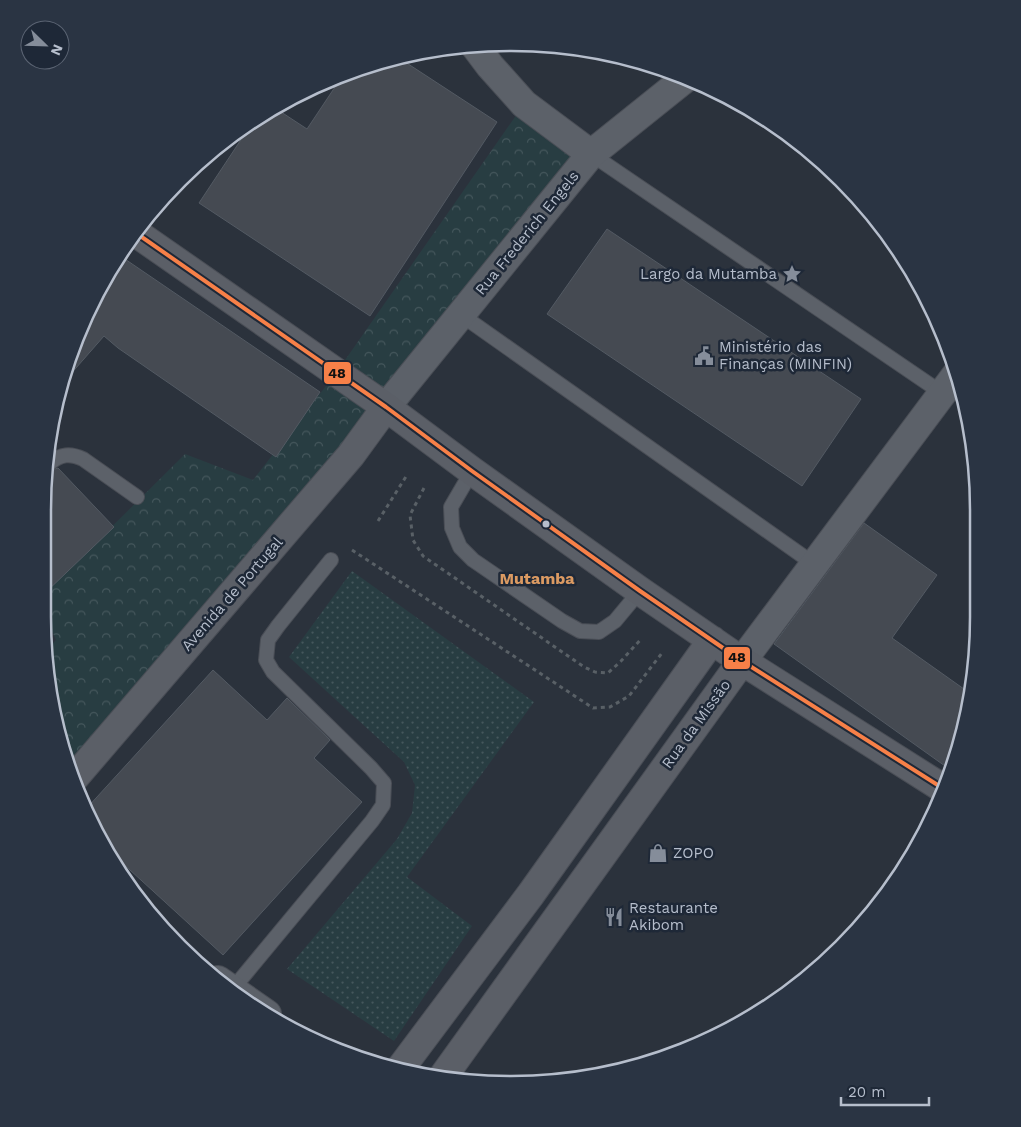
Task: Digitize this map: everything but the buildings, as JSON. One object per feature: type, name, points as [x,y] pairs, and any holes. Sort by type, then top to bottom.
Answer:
[{"type":"main road","points":[[142,237],[386,407],[472,472],[640,591],[742,661],[938,785]]},
{"type":"main road","name":"Avenida de Portugal","points":[[79,772],[351,455],[386,407]]},
{"type":"main road","points":[[404,1063],[531,894],[712,640]]},
{"type":"main road","name":"Rua da Missão","points":[[447,1071],[742,661]]},
{"type":"street","points":[[480,52],[524,104],[591,154]]},
{"type":"street","name":"Rua Frederich Engels","points":[[386,407],[591,154],[679,83]]},
{"type":"street","name":"Rua da Missão","points":[[742,661],[949,384]]},
{"type":"lane","points":[[591,154],[949,384]]},
{"type":"lane","points":[[460,314],[814,564]]},
{"type":"lane","points":[[54,461],[65,455],[74,455],[84,459],[137,496]]},
{"type":"lane","points":[[472,472],[451,507],[452,528],[460,547],[474,560],[562,621],[580,631],[599,632],[615,622],[640,591]]},
{"type":"lane","points":[[232,982],[372,821],[382,805],[384,783],[273,672],[266,660],[268,640],[331,560]]},
{"type":"path","points":[[378,521],[407,475]]},
{"type":"path","points":[[331,560],[344,546],[593,708],[610,707],[629,696],[662,653]]},
{"type":"green space","points":[[524,104],[591,154],[79,772],[67,735],[55,676],[52,644],[56,640],[51,630],[51,587],[185,454],[253,480],[336,373]]},
{"type":"green space","points":[[352,571],[534,702],[407,877],[472,926],[394,1041],[287,969],[397,839],[412,813],[415,785],[404,762],[289,657]]},
{"type":"transit line","name":"48","points":[[142,237],[386,407],[640,591],[742,661],[938,785]]},
{"type":"place","name":"Largo da Mutamba","points":[[792,274]]},
{"type":"place","name":"Ministério das Finanças (MINFIN)","points":[[704,356]]},
{"type":"place","name":"ZOPO","points":[[658,853]]},
{"type":"place","name":"Restaurante Akibom","points":[[614,917]]},
{"type":"district","name":"Mutamba","points":[[537,578]]}]
